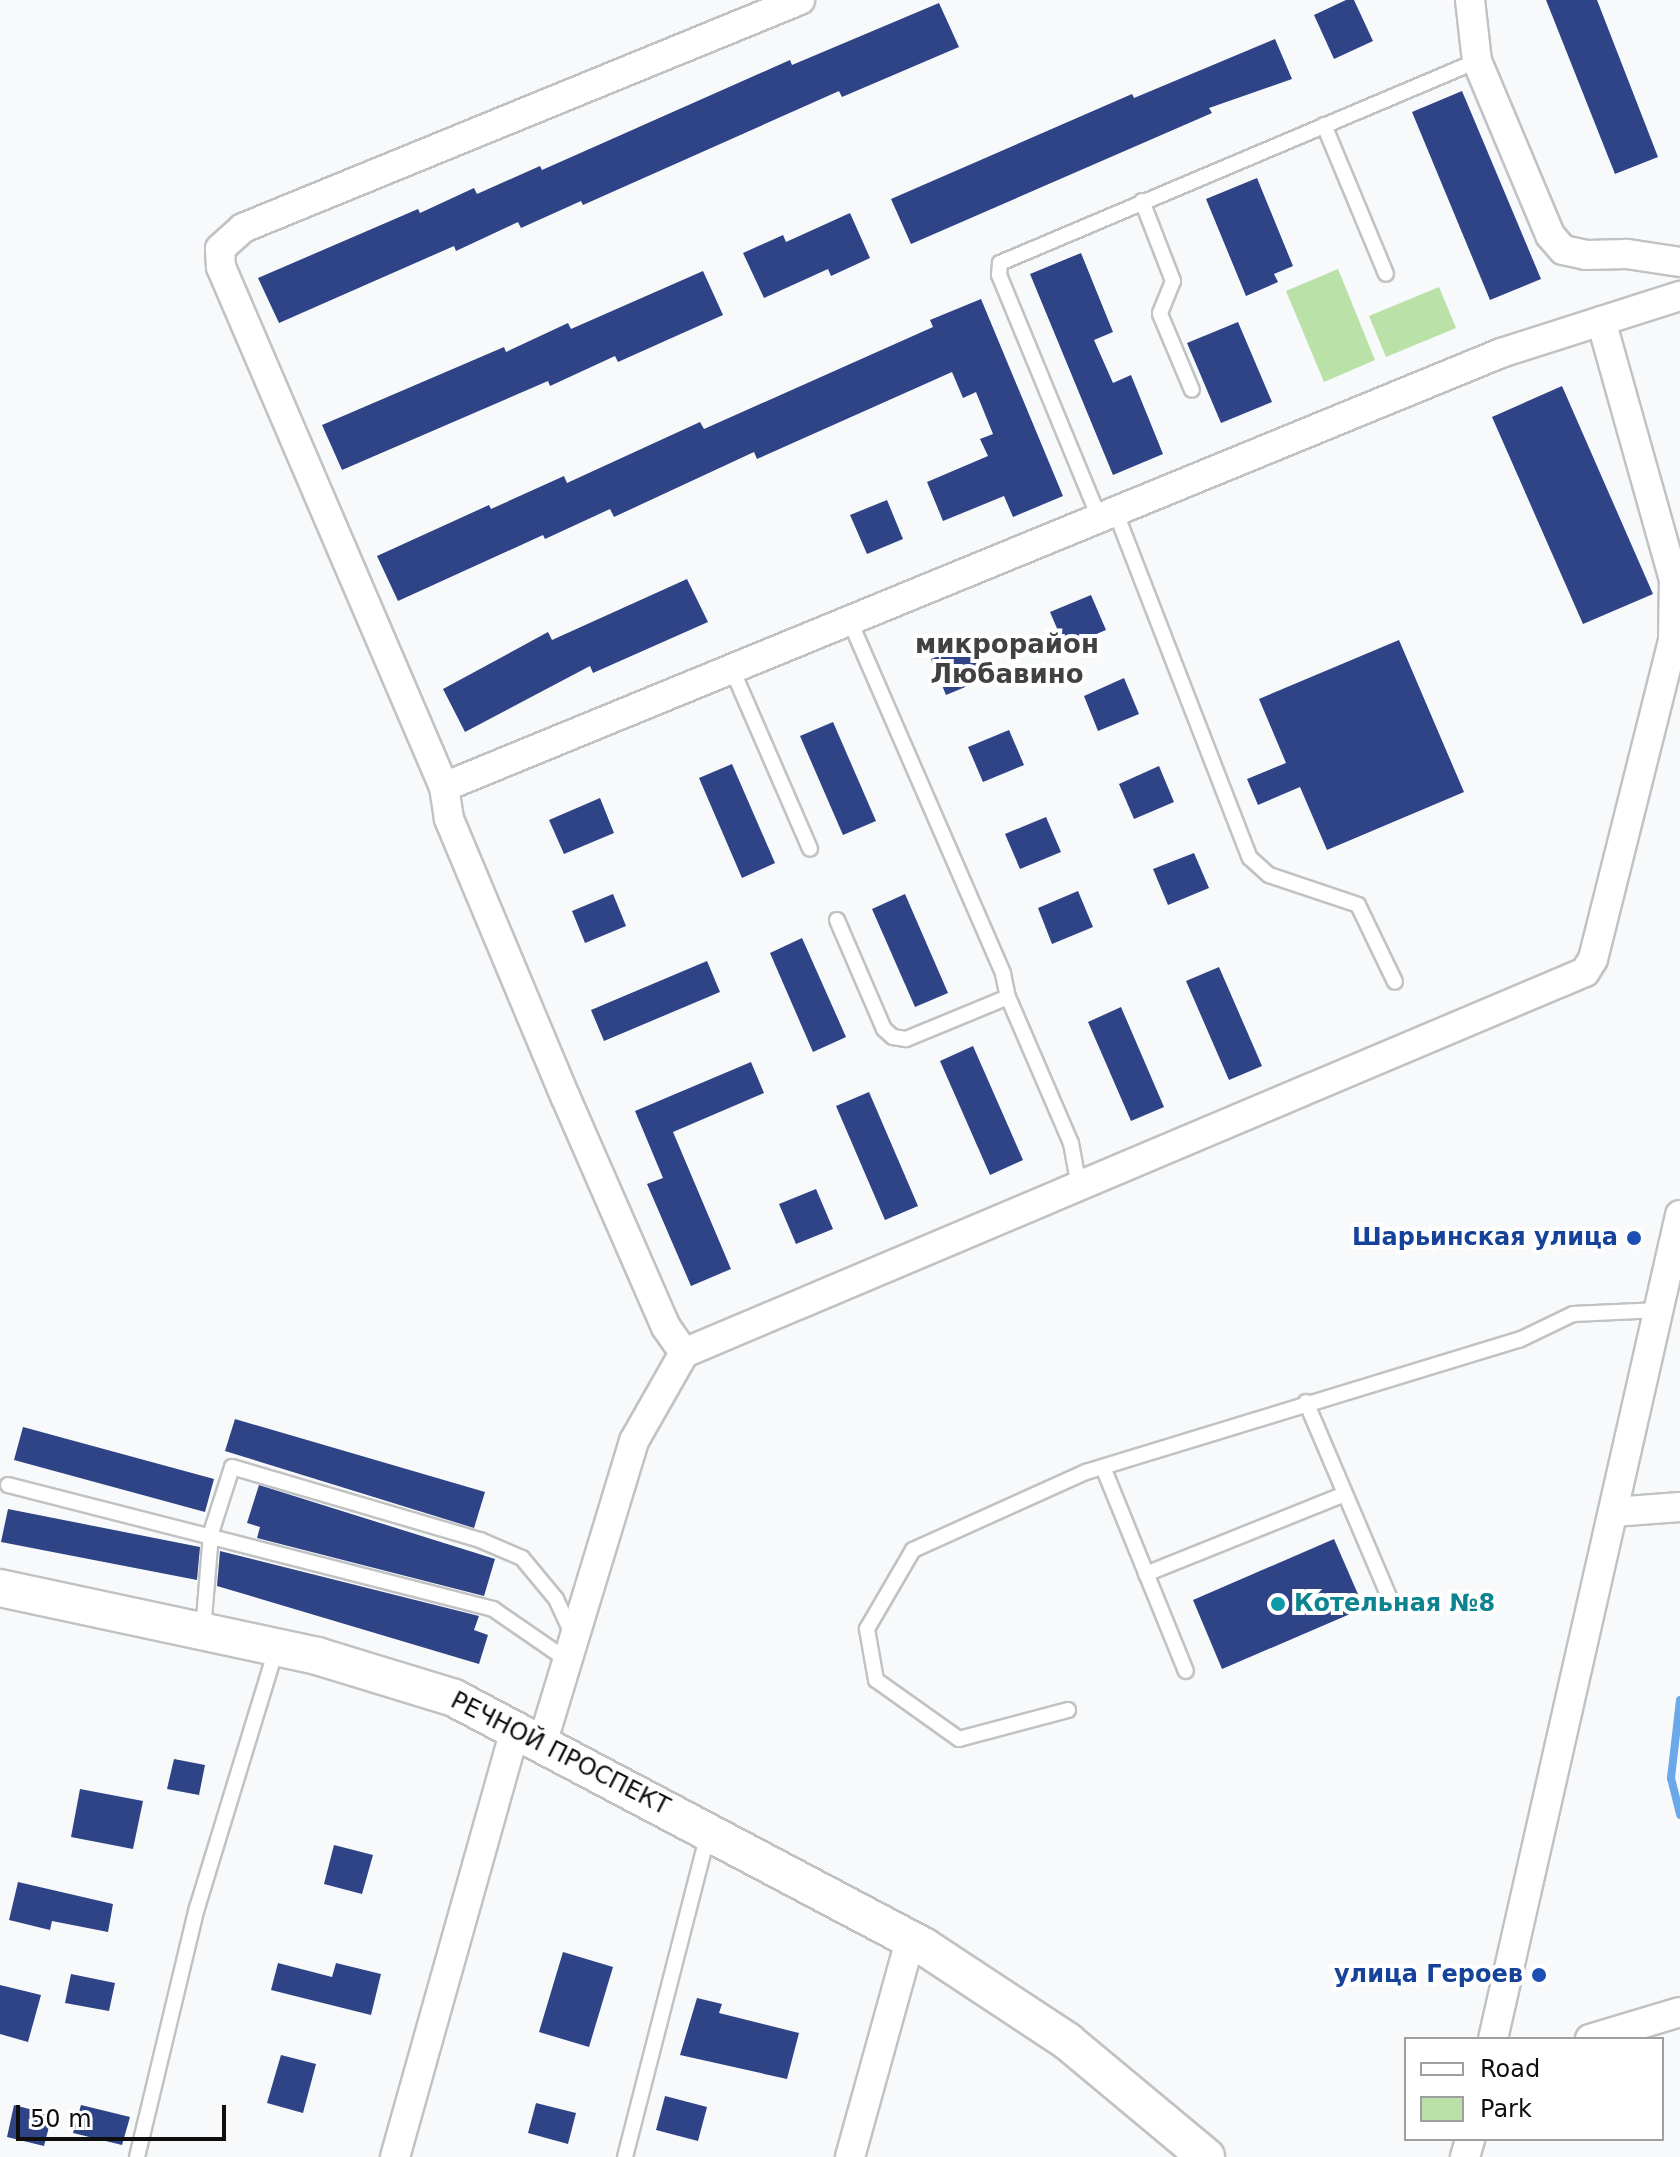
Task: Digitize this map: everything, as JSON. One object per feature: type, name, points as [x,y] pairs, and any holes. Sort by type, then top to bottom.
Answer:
[{"type":"street","points":[[684,1353],[666,1327],[565,1096],[449,819],[444,787],[221,267],[220,249],[243,228],[800,0]]},
{"type":"street","points":[[1470,0],[1477,61],[1550,235],[1563,250],[1680,262]]},
{"type":"street","points":[[444,787],[1106,511],[1501,353],[1680,296]]},
{"type":"street","points":[[395,2157],[528,1737],[570,1649],[634,1441],[684,1353],[1572,981],[1593,959],[1673,641],[1674,580],[1601,321]]},
{"type":"street","points":[[1493,2037],[1680,1215]]},
{"type":"street","points":[[1614,1512],[1680,1507]]},
{"type":"street","name":"РЕЧНОЙ ПРОСПЕКТ","points":[[0,1588],[278,1647],[454,1698],[709,1830],[910,1940],[1067,2041],[1206,2157]]},
{"type":"street","points":[[850,2157],[910,1940]]},
{"type":"street","points":[[1597,2037],[1680,2012]]},
{"type":"lane","points":[[1395,982],[1358,905],[1269,875],[1250,858],[1106,511],[999,275],[1000,263],[1477,61]]},
{"type":"lane","points":[[1324,125],[1386,274]]},
{"type":"lane","points":[[1142,201],[1173,281],[1160,314],[1192,390]]},
{"type":"lane","points":[[849,618],[1003,974],[1008,997],[1071,1143],[1079,1187]]},
{"type":"lane","points":[[731,667],[810,849]]},
{"type":"lane","points":[[837,920],[884,1029],[893,1037],[906,1039],[1008,997]]},
{"type":"lane","points":[[1068,1710],[959,1739],[876,1680],[867,1629],[913,1550],[1103,1467],[1306,1402],[1519,1340],[1573,1314],[1660,1310]]},
{"type":"lane","points":[[1306,1402],[1389,1597]]},
{"type":"lane","points":[[203,1631],[211,1533],[232,1467],[480,1540],[522,1558],[556,1599],[570,1649]]},
{"type":"lane","points":[[1103,1467],[1186,1671]]},
{"type":"lane","points":[[8,1485],[211,1533],[493,1609],[570,1649]]},
{"type":"lane","points":[[1146,1574],[1345,1494]]},
{"type":"lane","points":[[137,2157],[197,1908],[278,1647]]},
{"type":"lane","points":[[625,2157],[709,1830]]},
{"type":"green space","points":[[1338,269],[1375,360],[1324,382],[1286,291]]},
{"type":"green space","points":[[1439,287],[1456,328],[1386,357],[1369,316]]},
{"type":"building","points":[[1346,0],[1354,0],[1373,41],[1334,59],[1314,15]]},
{"type":"building","points":[[1546,0],[1597,0],[1658,157],[1615,174]]},
{"type":"building","points":[[939,3],[959,47],[842,97],[839,91],[583,205],[581,201],[521,228],[518,222],[456,251],[454,246],[279,323],[258,278],[418,209],[420,213],[474,188],[477,194],[540,166],[542,170],[790,60],[792,65]]},
{"type":"building","points":[[1275,39],[1292,79],[1209,108],[1212,113],[911,244],[891,199],[1132,94],[1134,98]]},
{"type":"building","points":[[1462,91],[1541,279],[1490,300],[1412,112]]},
{"type":"building","points":[[1257,178],[1293,266],[1274,274],[1278,282],[1246,296],[1206,199]]},
{"type":"building","points":[[850,213],[870,258],[831,276],[828,269],[764,298],[743,253],[783,235],[786,242]]},
{"type":"building","points":[[1081,253],[1113,332],[1094,340],[1113,383],[1131,375],[1163,454],[1113,475],[1030,274]]},
{"type":"building","points":[[703,271],[723,315],[618,362],[615,356],[550,386],[548,381],[342,470],[322,425],[504,347],[506,352],[568,323],[571,329]]},
{"type":"building","points":[[981,299],[1063,496],[1013,517],[1004,496],[943,521],[927,482],[988,456],[980,439],[993,434],[976,392],[963,398],[952,372],[757,459],[754,452],[614,517],[610,509],[545,539],[543,535],[398,601],[377,556],[489,505],[491,509],[564,476],[567,483],[700,422],[704,429],[933,327],[930,320]]},
{"type":"building","points":[[1238,322],[1272,402],[1221,423],[1187,343]]},
{"type":"building","points":[[1562,386],[1653,594],[1583,624],[1492,417]]},
{"type":"building","points":[[887,500],[903,539],[867,554],[850,515]]},
{"type":"building","points":[[687,579],[708,622],[593,673],[590,666],[465,732],[443,689],[548,632],[552,640]]},
{"type":"building","points":[[1091,595],[1106,630],[1065,647],[1050,612]]},
{"type":"building","points":[[1399,640],[1464,792],[1327,850],[1300,787],[1258,805],[1247,779],[1286,763],[1259,699]]},
{"type":"building","points":[[972,643],[987,678],[946,695],[931,659]]},
{"type":"building","points":[[1124,678],[1139,714],[1098,731],[1084,696]]},
{"type":"building","points":[[833,722],[876,821],[843,835],[800,736]]},
{"type":"building","points":[[1009,730],[1024,765],[983,782],[968,747]]},
{"type":"building","points":[[732,764],[775,863],[742,878],[699,778]]},
{"type":"building","points":[[1159,766],[1174,802],[1134,819],[1119,784]]},
{"type":"building","points":[[600,798],[614,833],[564,854],[549,820]]},
{"type":"building","points":[[1046,817],[1061,852],[1020,869],[1005,834]]},
{"type":"building","points":[[1194,853],[1209,888],[1168,905],[1153,869]]},
{"type":"building","points":[[1078,891],[1093,927],[1052,944],[1038,908]]},
{"type":"building","points":[[613,894],[626,926],[585,943],[572,911]]},
{"type":"building","points":[[905,894],[948,993],[915,1007],[872,909]]},
{"type":"building","points":[[802,938],[846,1037],[813,1052],[770,953]]},
{"type":"building","points":[[707,961],[720,992],[604,1041],[591,1010]]},
{"type":"building","points":[[1219,967],[1262,1066],[1229,1080],[1186,981]]},
{"type":"building","points":[[1121,1007],[1164,1107],[1131,1121],[1088,1022]]},
{"type":"building","points":[[973,1046],[1023,1160],[990,1175],[940,1061]]},
{"type":"building","points":[[751,1062],[764,1093],[673,1132],[731,1269],[691,1286],[647,1184],[663,1178],[635,1111]]},
{"type":"building","points":[[869,1092],[918,1206],[885,1220],[836,1106]]},
{"type":"building","points":[[816,1189],[833,1229],[796,1244],[779,1204]]},
{"type":"building","points":[[235,1419],[485,1492],[474,1528],[225,1451]]},
{"type":"building","points":[[23,1427],[214,1479],[205,1512],[14,1460]]},
{"type":"building","points":[[259,1485],[495,1559],[484,1596],[257,1538],[260,1527],[247,1523]]},
{"type":"building","points":[[8,1509],[200,1547],[197,1580],[1,1542]]},
{"type":"building","name":"Котельная №8","points":[[1334,1539],[1364,1608],[1222,1669],[1193,1600]]},
{"type":"building","points":[[220,1551],[479,1616],[474,1630],[488,1635],[479,1664],[217,1586]]},
{"type":"building","points":[[174,1759],[205,1765],[199,1795],[167,1789]]},
{"type":"building","points":[[80,1789],[143,1801],[133,1849],[71,1837]]},
{"type":"building","points":[[334,1845],[373,1855],[362,1894],[324,1884]]},
{"type":"building","points":[[18,1882],[113,1904],[108,1932],[52,1921],[50,1930],[9,1920]]},
{"type":"building","points":[[563,1952],[613,1967],[589,2047],[539,2032]]},
{"type":"building","points":[[278,1963],[332,1977],[336,1963],[381,1974],[371,2015],[271,1990]]},
{"type":"building","points":[[71,1974],[115,1983],[109,2011],[65,2003]]},
{"type":"building","points":[[0,1985],[41,1995],[28,2042],[0,2034]]},
{"type":"building","points":[[697,1998],[722,2004],[719,2013],[799,2033],[787,2079],[680,2055]]},
{"type":"building","points":[[281,2055],[316,2064],[303,2113],[267,2103]]},
{"type":"building","points":[[665,2096],[707,2107],[698,2141],[656,2130]]},
{"type":"building","points":[[536,2103],[576,2113],[568,2144],[528,2133]]},
{"type":"building","points":[[14,2105],[52,2115],[44,2146],[7,2137]]},
{"type":"building","points":[[81,2105],[130,2117],[122,2145],[73,2133]]},
{"type":"waterway","points":[[1680,1700],[1671,1778],[1680,1815]]},
{"type":"place","name":"Шарьинская улица","points":[[1634,1238]]},
{"type":"place","name":"Котельная №8","points":[[1278,1604]]},
{"type":"place","name":"улица Героев","points":[[1539,1975]]},
{"type":"district","name":"микрорайон Любавино","points":[[1007,660]]}]
